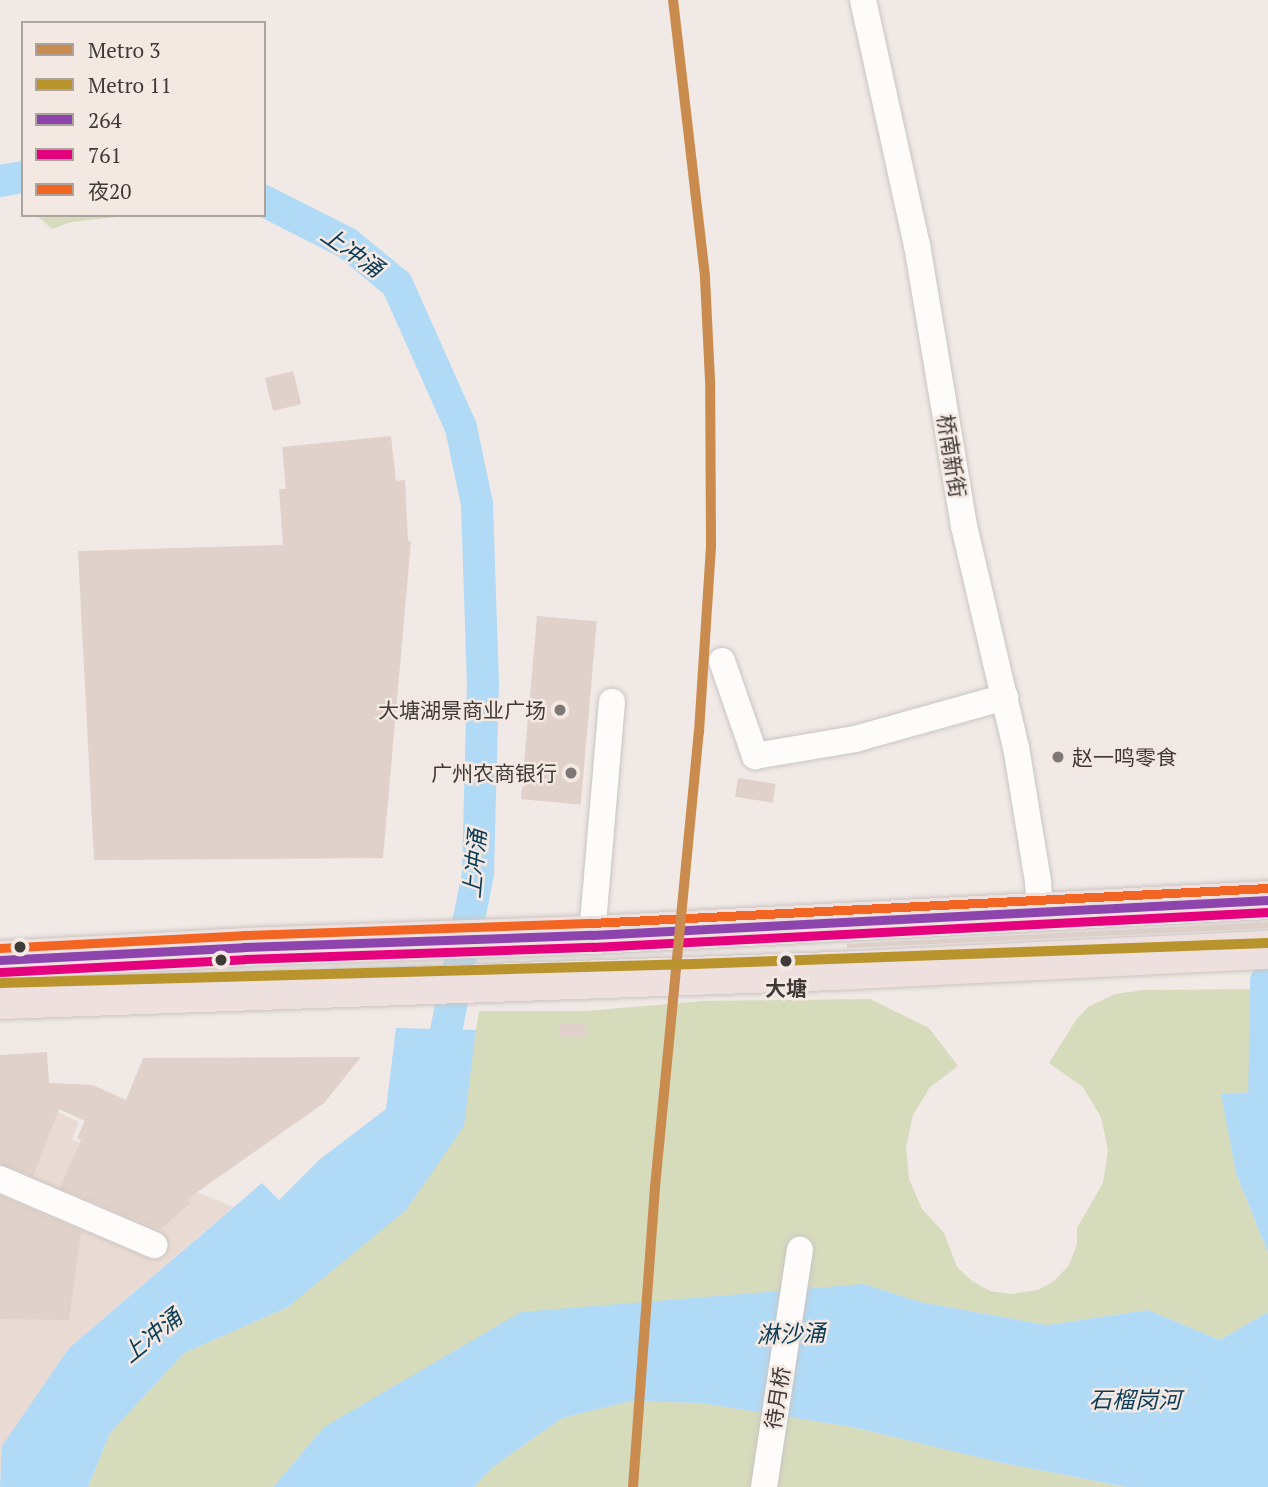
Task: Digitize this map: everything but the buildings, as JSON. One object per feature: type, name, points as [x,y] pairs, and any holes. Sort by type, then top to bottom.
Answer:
[{"type":"highway","points":[[0,960],[414,940],[592,935],[1268,900]]},
{"type":"highway","points":[[0,1000],[833,971],[1268,950]]},
{"type":"street","name":"桥南新街","points":[[863,0],[917,245],[964,526],[1004,697],[1026,807],[1040,912]]},
{"type":"street","points":[[722,661],[755,756],[855,739],[1004,697]]},
{"type":"street","points":[[592,935],[612,702]]},
{"type":"street","points":[[0,1179],[154,1245]]},
{"type":"street","name":"待月桥","points":[[765,1475],[800,1250]]},
{"type":"shaded area","points":[[0,1086],[79,1122],[72,1140],[233,1207],[69,1348],[0,1470]]},
{"type":"green space","points":[[38,217],[117,217],[71,222],[52,229]]},
{"type":"green space","points":[[1268,989],[1268,1091],[1222,1094],[1236,1173],[1268,1253],[1268,1312],[1220,1340],[1148,1310],[1047,1325],[920,1302],[864,1284],[324,1427],[273,1487],[88,1487],[110,1433],[184,1353],[288,1307],[322,1276],[473,1049],[479,1011],[586,1011],[704,1001],[870,999],[929,1028],[958,1066],[930,1087],[913,1115],[906,1147],[909,1179],[922,1209],[944,1233],[957,1267],[972,1281],[990,1291],[1011,1294],[1038,1290],[1054,1281],[1069,1265],[1077,1244],[1077,1228],[1103,1183],[1108,1150],[1101,1117],[1083,1087],[1049,1063],[1076,1020],[1088,1007],[1115,994],[1143,990]]},
{"type":"green space","points":[[631,1401],[700,1403],[852,1427],[998,1462],[1125,1487],[474,1487],[493,1467],[562,1418]]},
{"type":"water","points":[[396,1028],[476,1030],[464,1126],[406,1210],[288,1307],[184,1353],[110,1433],[88,1487],[0,1487],[2,1446],[69,1348],[262,1183],[279,1200],[319,1160],[386,1109]]},
{"type":"water","points":[[1268,1091],[1268,1253],[1236,1173],[1221,1094]]},
{"type":"water","name":"石榴岗河","points":[[864,1284],[920,1302],[1047,1325],[1148,1310],[1220,1340],[1268,1312],[1268,1487],[1126,1487],[998,1462],[852,1427],[700,1403],[631,1401],[562,1418],[493,1467],[474,1487],[273,1487],[324,1427],[521,1312]]},
{"type":"waterway","name":"上冲涌","points":[[0,181],[21,177]]},
{"type":"waterway","name":"上冲涌","points":[[266,202],[347,243],[397,284],[461,428],[477,504],[483,681],[478,874],[438,1071]]},
{"type":"waterway","points":[[1266,981],[1263,1171],[1268,1185]]},
{"type":"metro line","name":"3","points":[[633,1487],[655,1187],[699,732],[711,545],[710,380],[705,276],[673,0]]},
{"type":"metro line","name":"11","points":[[0,983],[694,964],[1268,943]]},
{"type":"transit line","name":"夜20","points":[[0,948],[244,935],[591,923],[1267,888]]},
{"type":"transit line","name":"264","points":[[0,960],[244,947],[592,935],[1268,900]]},
{"type":"transit line","name":"761","points":[[1,972],[245,959],[593,947],[1268,912]]},
{"type":"place","name":"大塘湖景商业广场","points":[[560,710]]},
{"type":"place","name":"赵一鸣零食","points":[[1058,757]]},
{"type":"place","name":"广州农商银行","points":[[571,773]]},
{"type":"place","name":"大塘","points":[[786,961]]},
{"type":"water label","name":"淋沙涌","points":[[791,1334]]}]
